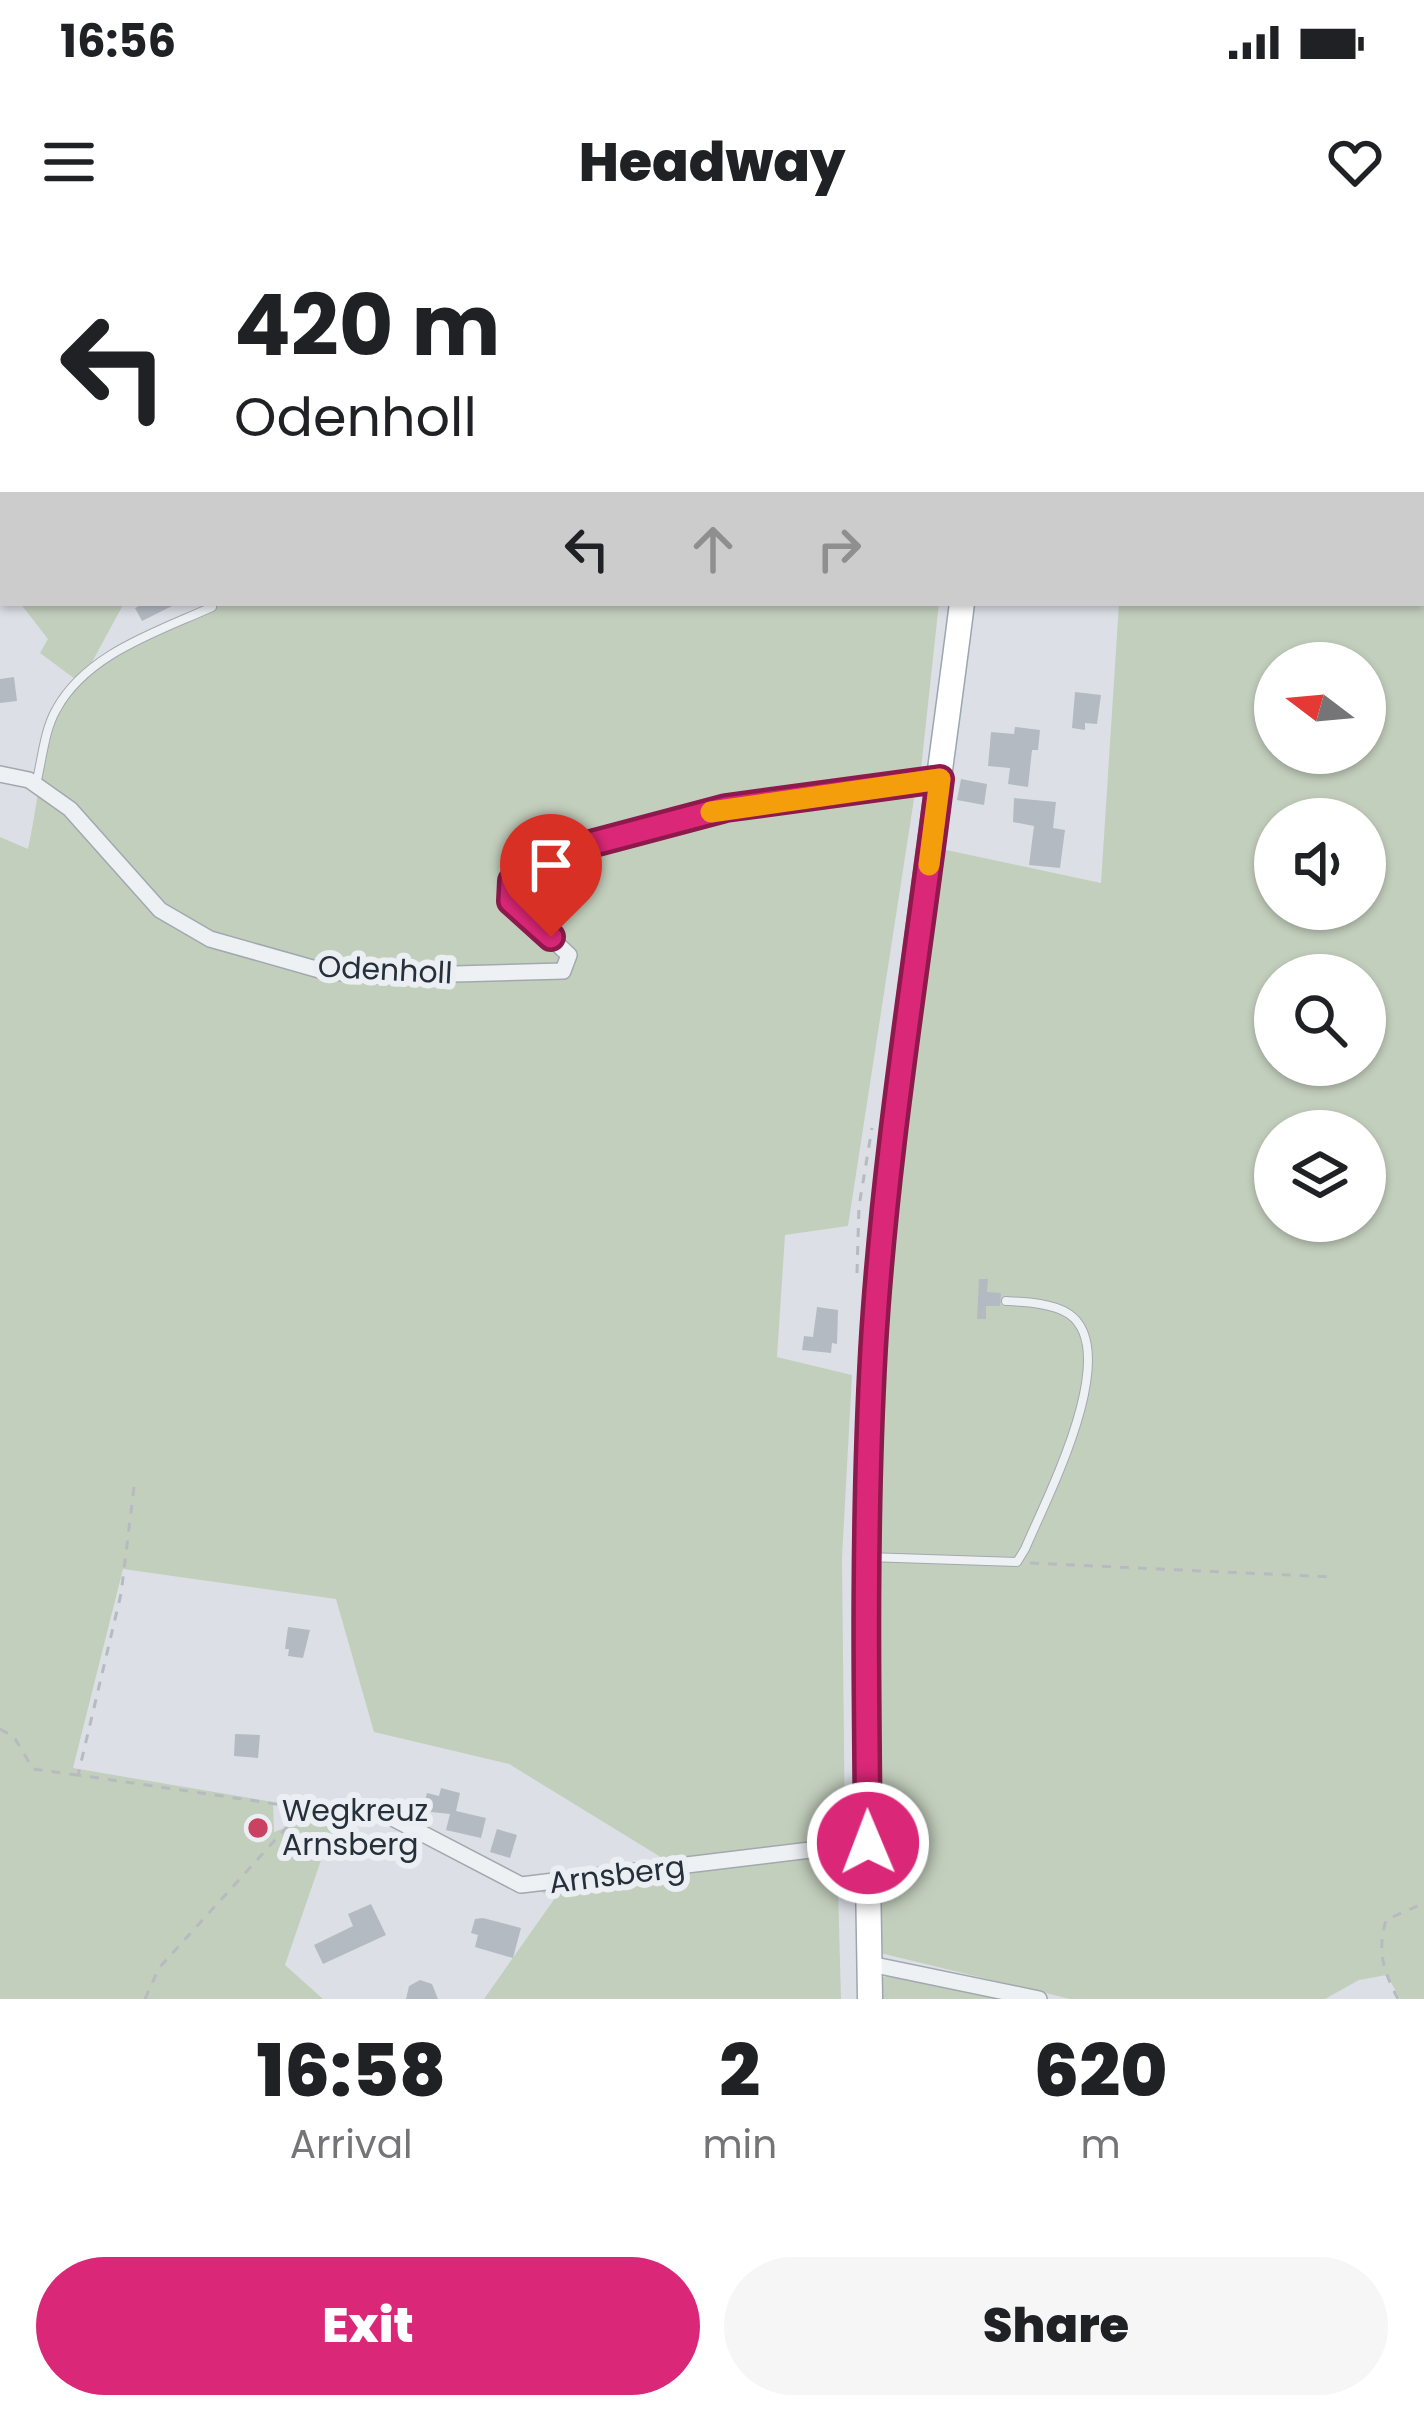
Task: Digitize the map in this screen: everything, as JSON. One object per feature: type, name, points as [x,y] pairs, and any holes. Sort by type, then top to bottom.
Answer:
[{"type":"main road","points":[[870,1999],[866,1557],[874,1347],[885,1211],[962,606]]},
{"type":"street","name":"Odenholl","points":[[0,773],[36,784],[70,809],[160,910],[209,939],[323,971],[381,976],[563,971],[569,955],[511,901],[512,881],[531,865],[564,851],[726,808],[940,779]]},
{"type":"street","name":"Arnsberg","points":[[383,1813],[521,1885],[868,1843]]},
{"type":"street","points":[[870,1964],[1039,1999]]},
{"type":"lane","points":[[36,784],[53,714],[89,670],[120,650],[212,607]]},
{"type":"lane","points":[[866,1557],[1017,1562],[1079,1420],[1088,1367],[1081,1327],[1066,1311],[1006,1301]]},
{"type":"path","points":[[79,1775],[122,1594],[134,1487]]},
{"type":"path","points":[[1017,1562],[1333,1577]]},
{"type":"path","points":[[0,1729],[14,1737],[33,1769],[310,1809],[342,1805],[383,1813]]},
{"type":"path","points":[[145,1999],[159,1968],[205,1912],[310,1809]]},
{"type":"path","points":[[1398,1999],[1378,1947],[1386,1921],[1424,1903]]},
{"type":"green space","points":[[22,606],[122,606],[91,664],[75,679],[40,653],[48,639]]},
{"type":"green space","points":[[939,606],[920,778],[727,811],[916,786],[848,1226],[785,1235],[777,1357],[852,1375],[842,1558],[845,1837],[672,1864],[509,1764],[374,1732],[336,1599],[123,1569],[73,1768],[273,1802],[274,1832],[339,1808],[285,1965],[323,1999],[0,1999],[0,837],[28,849],[51,734],[67,697],[83,679],[124,650],[215,608]]},
{"type":"green space","points":[[1119,606],[1424,606],[1424,1999],[1400,1999],[1387,1975],[1359,1980],[1325,1999],[1070,1999],[880,1953],[871,1549],[884,1356],[937,848],[1101,883]]},
{"type":"green space","points":[[837,1850],[841,1999],[484,1999],[555,1898],[537,1890]]},
{"type":"green space","points":[[892,1973],[1021,1999],[882,1999],[882,1978]]},
{"type":"building","points":[[139,606],[172,606],[142,621],[135,608]]},
{"type":"building","points":[[14,677],[17,701],[0,703],[0,679]]},
{"type":"building","points":[[1075,692],[1101,695],[1097,724],[1085,723],[1085,730],[1072,728]]},
{"type":"building","points":[[1015,727],[1040,730],[1038,750],[1032,750],[1028,787],[1008,784],[1010,768],[988,766],[991,732],[1014,734]]},
{"type":"building","points":[[961,779],[987,784],[984,805],[957,800]]},
{"type":"building","points":[[1014,798],[1056,802],[1053,828],[1065,830],[1060,868],[1029,865],[1034,826],[1013,822]]},
{"type":"building","points":[[979,1279],[988,1279],[987,1292],[1001,1293],[1000,1306],[986,1306],[986,1319],[977,1319]]},
{"type":"building","points":[[817,1307],[838,1310],[837,1344],[832,1343],[831,1353],[802,1350],[804,1336],[813,1337]]},
{"type":"building","points":[[288,1627],[310,1630],[303,1658],[288,1656]]},
{"type":"building","points":[[235,1734],[260,1735],[258,1758],[234,1756]]},
{"type":"building","points":[[441,1788],[460,1793],[456,1811],[486,1818],[481,1838],[446,1830],[450,1814],[422,1811],[427,1793],[439,1796]]},
{"type":"building","points":[[497,1829],[517,1835],[510,1858],[490,1852]]},
{"type":"building","points":[[371,1904],[386,1935],[323,1964],[314,1945],[353,1926],[348,1914]]},
{"type":"building","points":[[475,1919],[521,1928],[513,1958],[475,1947],[478,1935],[471,1933]]},
{"type":"building","points":[[420,1980],[432,1984],[438,1999],[406,1999],[409,1986]]},
{"type":"slow traffic","points":[[711,812],[940,779],[929,865]]},
{"type":"place","name":"Wegkreuz Arnsberg","points":[[258,1828]]},
{"type":"route","points":[[551,937],[511,901],[512,881],[531,865],[564,851],[726,808],[940,779],[885,1211],[874,1347],[866,1557],[868,1843]]}]
